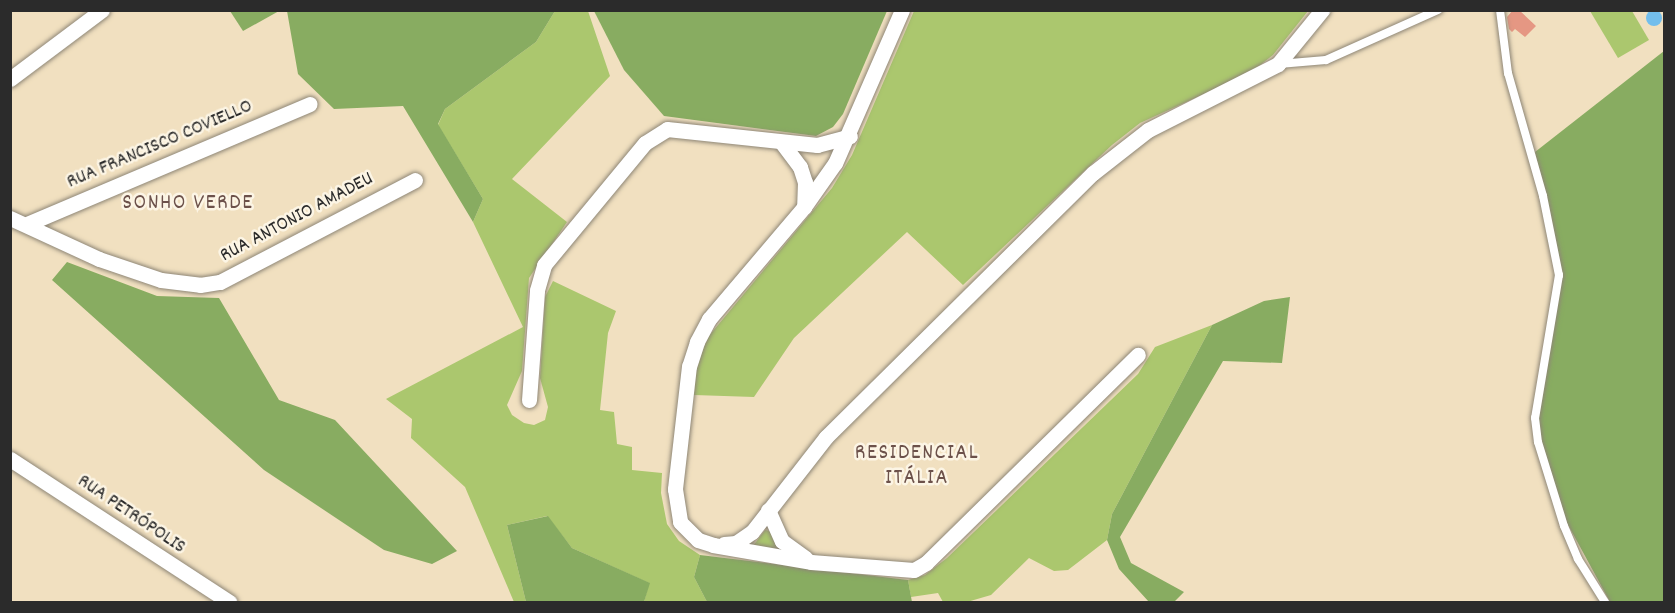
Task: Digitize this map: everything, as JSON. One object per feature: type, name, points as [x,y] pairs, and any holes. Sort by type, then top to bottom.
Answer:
[{"type":"street","points":[[10,79],[102,10]]},
{"type":"street","points":[[902,10],[850,136],[804,207],[709,319],[689,366],[675,508],[687,531],[713,545],[811,562],[914,570],[926,563],[1138,355]]},
{"type":"street","points":[[713,545],[744,539],[826,437],[1093,173],[1148,130],[1278,64],[1322,10]]},
{"type":"street","name":"RUA FRANCISCO COVIELLO","points":[[27,224],[310,104]]},
{"type":"street","points":[[529,400],[537,290],[544,265],[645,143],[667,129],[817,145],[850,136]]},
{"type":"street","points":[[782,143],[802,175],[804,207]]},
{"type":"street","name":"RUA ANTONIO AMADEU","points":[[10,218],[99,259],[161,280],[200,285],[220,282],[416,180]]},
{"type":"street","name":"RUA PETRÓPOLIS","points":[[10,459],[229,603]]},
{"type":"street","points":[[768,510],[782,541],[811,562]]},
{"type":"lane","points":[[1278,64],[1326,60],[1438,10]]},
{"type":"lane","points":[[1500,10],[1508,74],[1543,196],[1558,275],[1535,418],[1538,442],[1564,526],[1605,603]]},
{"type":"green space","points":[[230,11],[279,11],[243,31]]},
{"type":"green space","points":[[287,11],[555,11],[536,42],[445,109],[438,124],[483,199],[473,222],[403,106],[334,109],[298,74]]},
{"type":"green space","points":[[555,11],[588,11],[610,76],[512,179],[567,222],[529,278],[522,371],[507,405],[512,415],[524,423],[534,425],[545,420],[548,407],[540,378],[545,297],[553,281],[616,311],[608,333],[600,410],[614,412],[617,444],[632,447],[632,470],[662,473],[661,493],[667,524],[679,541],[700,555],[694,577],[707,602],[644,602],[649,583],[572,548],[547,516],[507,525],[526,602],[514,602],[465,487],[411,438],[412,419],[386,399],[523,327],[473,222],[483,199],[438,125],[445,109],[536,42]]},
{"type":"green space","points":[[594,11],[887,11],[843,114],[833,127],[816,136],[664,116],[624,70]]},
{"type":"green space","points":[[914,11],[1308,11],[1273,55],[1250,73],[1140,123],[1112,145],[963,285],[907,232],[794,338],[754,397],[694,395],[696,367],[708,337],[832,188],[852,155]]},
{"type":"green space","points":[[1590,11],[1632,11],[1649,40],[1618,58]]},
{"type":"green space","points":[[1664,51],[1664,602],[1610,602],[1566,521],[1540,441],[1538,418],[1561,275],[1535,152]]},
{"type":"green space","points":[[67,262],[157,296],[219,298],[279,400],[335,420],[457,551],[432,564],[384,550],[264,470],[52,280]]},
{"type":"green space","points":[[1290,297],[1282,363],[1223,361],[1120,537],[1131,563],[1184,592],[1174,602],[1149,602],[1119,569],[1107,540],[1112,514],[1212,325],[1264,301]]},
{"type":"green space","points":[[1212,325],[1112,514],[1107,540],[1068,570],[1054,571],[1029,558],[991,595],[967,602],[943,602],[938,593],[911,597],[908,580],[925,575],[947,558],[1138,374],[1155,347]]},
{"type":"green space","points":[[548,516],[572,548],[650,583],[644,602],[526,602],[507,525]]},
{"type":"green space","points":[[765,530],[770,531],[783,551],[753,546]]},
{"type":"green space","points":[[700,555],[908,580],[912,602],[707,602],[694,577]]},
{"type":"water","points":[[1654,10],[1660,12],[1662,18],[1660,24],[1654,26],[1648,24],[1646,18],[1648,12]]},
{"type":"building","points":[[1513,10],[1519,10],[1536,26],[1525,37],[1515,29],[1512,32],[1509,29],[1507,17]]},
{"type":"district","name":"SONHO VERDE","points":[[188,204]]},
{"type":"district","name":"RESIDENCIAL ITÁLIA","points":[[917,466]]}]
